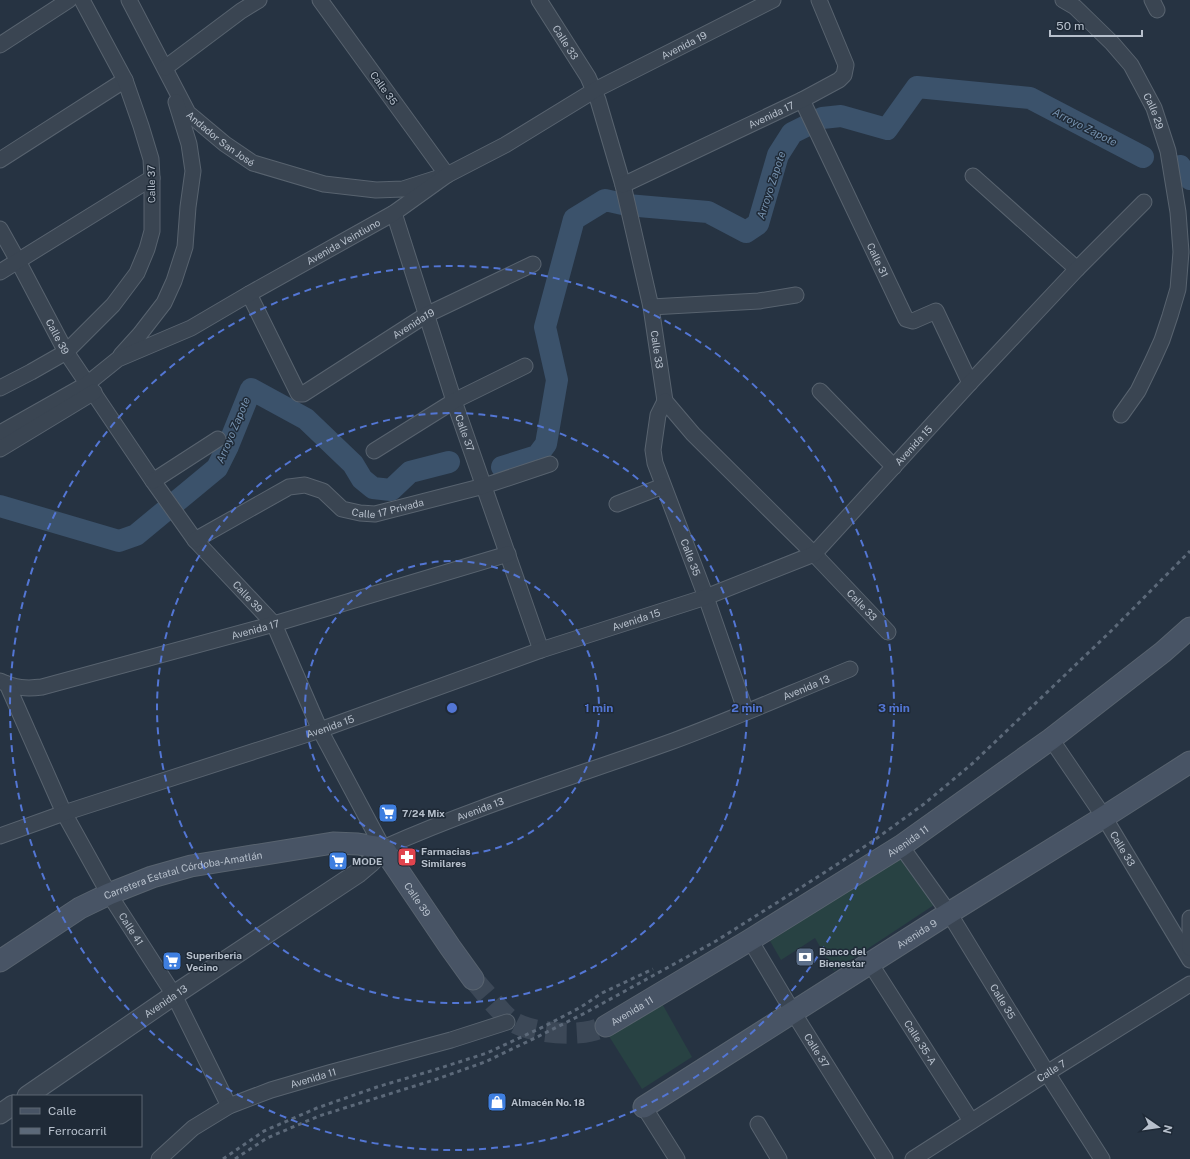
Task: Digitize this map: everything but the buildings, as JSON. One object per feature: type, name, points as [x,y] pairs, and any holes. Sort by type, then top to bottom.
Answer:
[{"type":"main road","name":"Avenida 11","points":[[606,1026],[750,940],[901,846],[1051,739],[1163,652],[1190,628]]},
{"type":"main road","name":"Avenida 9","points":[[644,1107],[1190,762]]},
{"type":"main road","name":"Carretera Estatal Córdoba-Amatlán","points":[[1,959],[80,908],[109,894],[152,877],[191,866],[333,843],[358,844],[383,848]]},
{"type":"main road","name":"Calle 39","points":[[383,848],[445,941],[473,979]]},
{"type":"street","points":[[0,45],[69,0]]},
{"type":"street","name":"Calle 37","points":[[66,352],[113,305],[137,273],[147,249],[152,231],[151,159],[141,126],[125,80],[82,0]]},
{"type":"street","points":[[129,0],[165,68],[238,6],[259,0]]},
{"type":"street","name":"Calle 35","points":[[320,0],[447,175]]},
{"type":"street","name":"Calle 33","points":[[539,0],[595,90],[623,185],[650,307],[665,401],[693,434],[814,554],[888,632]]},
{"type":"street","name":"Avenida 19","points":[[595,90],[773,0]]},
{"type":"street","name":"Avenida 17","points":[[623,185],[802,100],[840,80],[845,71],[846,65],[819,0]]},
{"type":"street","name":"Calle 29","points":[[1064,0],[1075,7],[1112,43],[1131,65],[1154,108],[1168,152],[1178,212],[1181,252],[1178,289],[1162,340],[1138,391],[1121,415]]},
{"type":"street","name":"Andador San José","points":[[165,68],[188,113],[225,144],[253,163],[324,184],[376,190],[403,189],[447,175]]},
{"type":"street","name":"Andador San José","points":[[118,359],[164,303],[174,281],[185,247],[188,207],[193,171],[189,144],[165,68]]},
{"type":"street","points":[[0,160],[125,80]]},
{"type":"street","name":"Avenida Veintiuno","points":[[90,388],[118,359],[191,328],[394,213],[447,175],[505,145],[595,90]]},
{"type":"street","name":"Calle 31","points":[[802,100],[906,319],[913,321],[936,311],[970,383]]},
{"type":"street","points":[[973,176],[1077,269]]},
{"type":"street","points":[[0,272],[152,178]]},
{"type":"street","name":"Avenida 15","points":[[0,836],[64,813],[320,730],[541,650],[706,597],[814,554],[970,383],[1077,269],[1144,202]]},
{"type":"street","name":"Calle 37","points":[[394,213],[454,401],[541,650]]},
{"type":"street","name":"Calle 39","points":[[0,229],[66,352],[153,481],[195,540],[274,624],[320,730],[383,848]]},
{"type":"street","name":"Avenida19","points":[[249,294],[298,393],[301,394],[306,393],[426,315],[533,264]]},
{"type":"street","points":[[650,307],[759,301],[796,295]]},
{"type":"street","points":[[0,388],[66,352]]},
{"type":"street","points":[[374,451],[454,401],[526,366]]},
{"type":"street","points":[[0,434],[90,388]]},
{"type":"street","points":[[0,449],[90,388]]},
{"type":"street","points":[[820,391],[894,467]]},
{"type":"street","name":"Calle 35","points":[[665,401],[658,415],[653,450],[655,463],[706,597],[746,712]]},
{"type":"street","points":[[153,481],[218,439]]},
{"type":"street","name":"Calle 17 Privada","points":[[195,540],[289,487],[306,485],[323,491],[342,509],[360,513],[376,514],[484,486],[550,464]]},
{"type":"street","points":[[617,504],[663,486]]},
{"type":"street","name":"Avenida 17","points":[[4,683],[27,689],[42,687],[274,624],[508,554]]},
{"type":"street","name":"Avenida 13","points":[[28,1095],[174,995],[358,873],[371,862],[383,848],[423,830],[674,740],[850,669]]},
{"type":"street","name":"Calle 41","points":[[4,683],[64,813],[109,894],[174,995],[228,1106]]},
{"type":"street","name":"Calle 33","points":[[1051,739],[1104,816],[1190,960]]},
{"type":"street","name":"Calle 35","points":[[901,846],[949,913],[1047,1073],[1102,1159]]},
{"type":"street","points":[[1190,918],[1190,948]]},
{"type":"street","name":"Calle 37","points":[[750,940],[793,1012],[886,1159]]},
{"type":"street","name":"Calle 35 -A","points":[[870,963],[971,1121]]},
{"type":"street","name":"Calle 7","points":[[913,1159],[1190,984]]},
{"type":"street","name":"Avenida 11","points":[[159,1159],[193,1128],[228,1106],[271,1090],[329,1072],[451,1040],[507,1022]]},
{"type":"street","points":[[0,1114],[12,1106]]},
{"type":"street","points":[[644,1107],[677,1159]]},
{"type":"street","points":[[758,1124],[779,1159]]},
{"type":"green space","points":[[901,858],[934,905],[834,971],[815,938],[781,960],[770,941]]},
{"type":"green space","points":[[660,1000],[692,1057],[642,1089],[607,1033]]},
{"type":"waterway","name":"Arroyo Zapote","points":[[502,467],[537,456],[546,444],[557,380],[545,327],[574,219],[605,200],[627,205],[708,212],[746,232],[758,224],[778,155],[792,133],[822,118],[841,116],[887,129],[917,87],[1030,98],[1143,157]]},
{"type":"waterway","name":"Arroyo Zapote","points":[[1180,166],[1190,179]]},
{"type":"waterway","name":"Arroyo Zapote","points":[[0,506],[119,541],[136,535],[217,468],[228,446],[251,389],[306,419],[353,464],[362,479],[373,488],[391,490],[410,472],[449,462]]},
{"type":"tunnel","points":[[473,979],[508,1018],[525,1027],[548,1032],[572,1033],[597,1030],[606,1026]]},
{"type":"railway","points":[[235,1159],[267,1138],[319,1116],[437,1079],[485,1062],[537,1037],[585,1013],[716,941],[816,878],[873,841],[924,804],[973,763],[1111,631],[1190,551]]},
{"type":"railway","points":[[223,1159],[264,1131],[317,1108],[377,1087],[487,1053],[545,1026],[581,1007],[602,993],[653,969]]},
{"type":"place","name":"7/24 Mix","points":[[388,813]]},
{"type":"place","name":"Farmacias Similares","points":[[407,857]]},
{"type":"place","name":"MODE","points":[[338,861]]},
{"type":"place","name":"Banco del Bienestar","points":[[805,957]]},
{"type":"place","name":"Superiberia Vecino","points":[[172,961]]},
{"type":"place","name":"Almacén No. 18","points":[[497,1102]]}]
